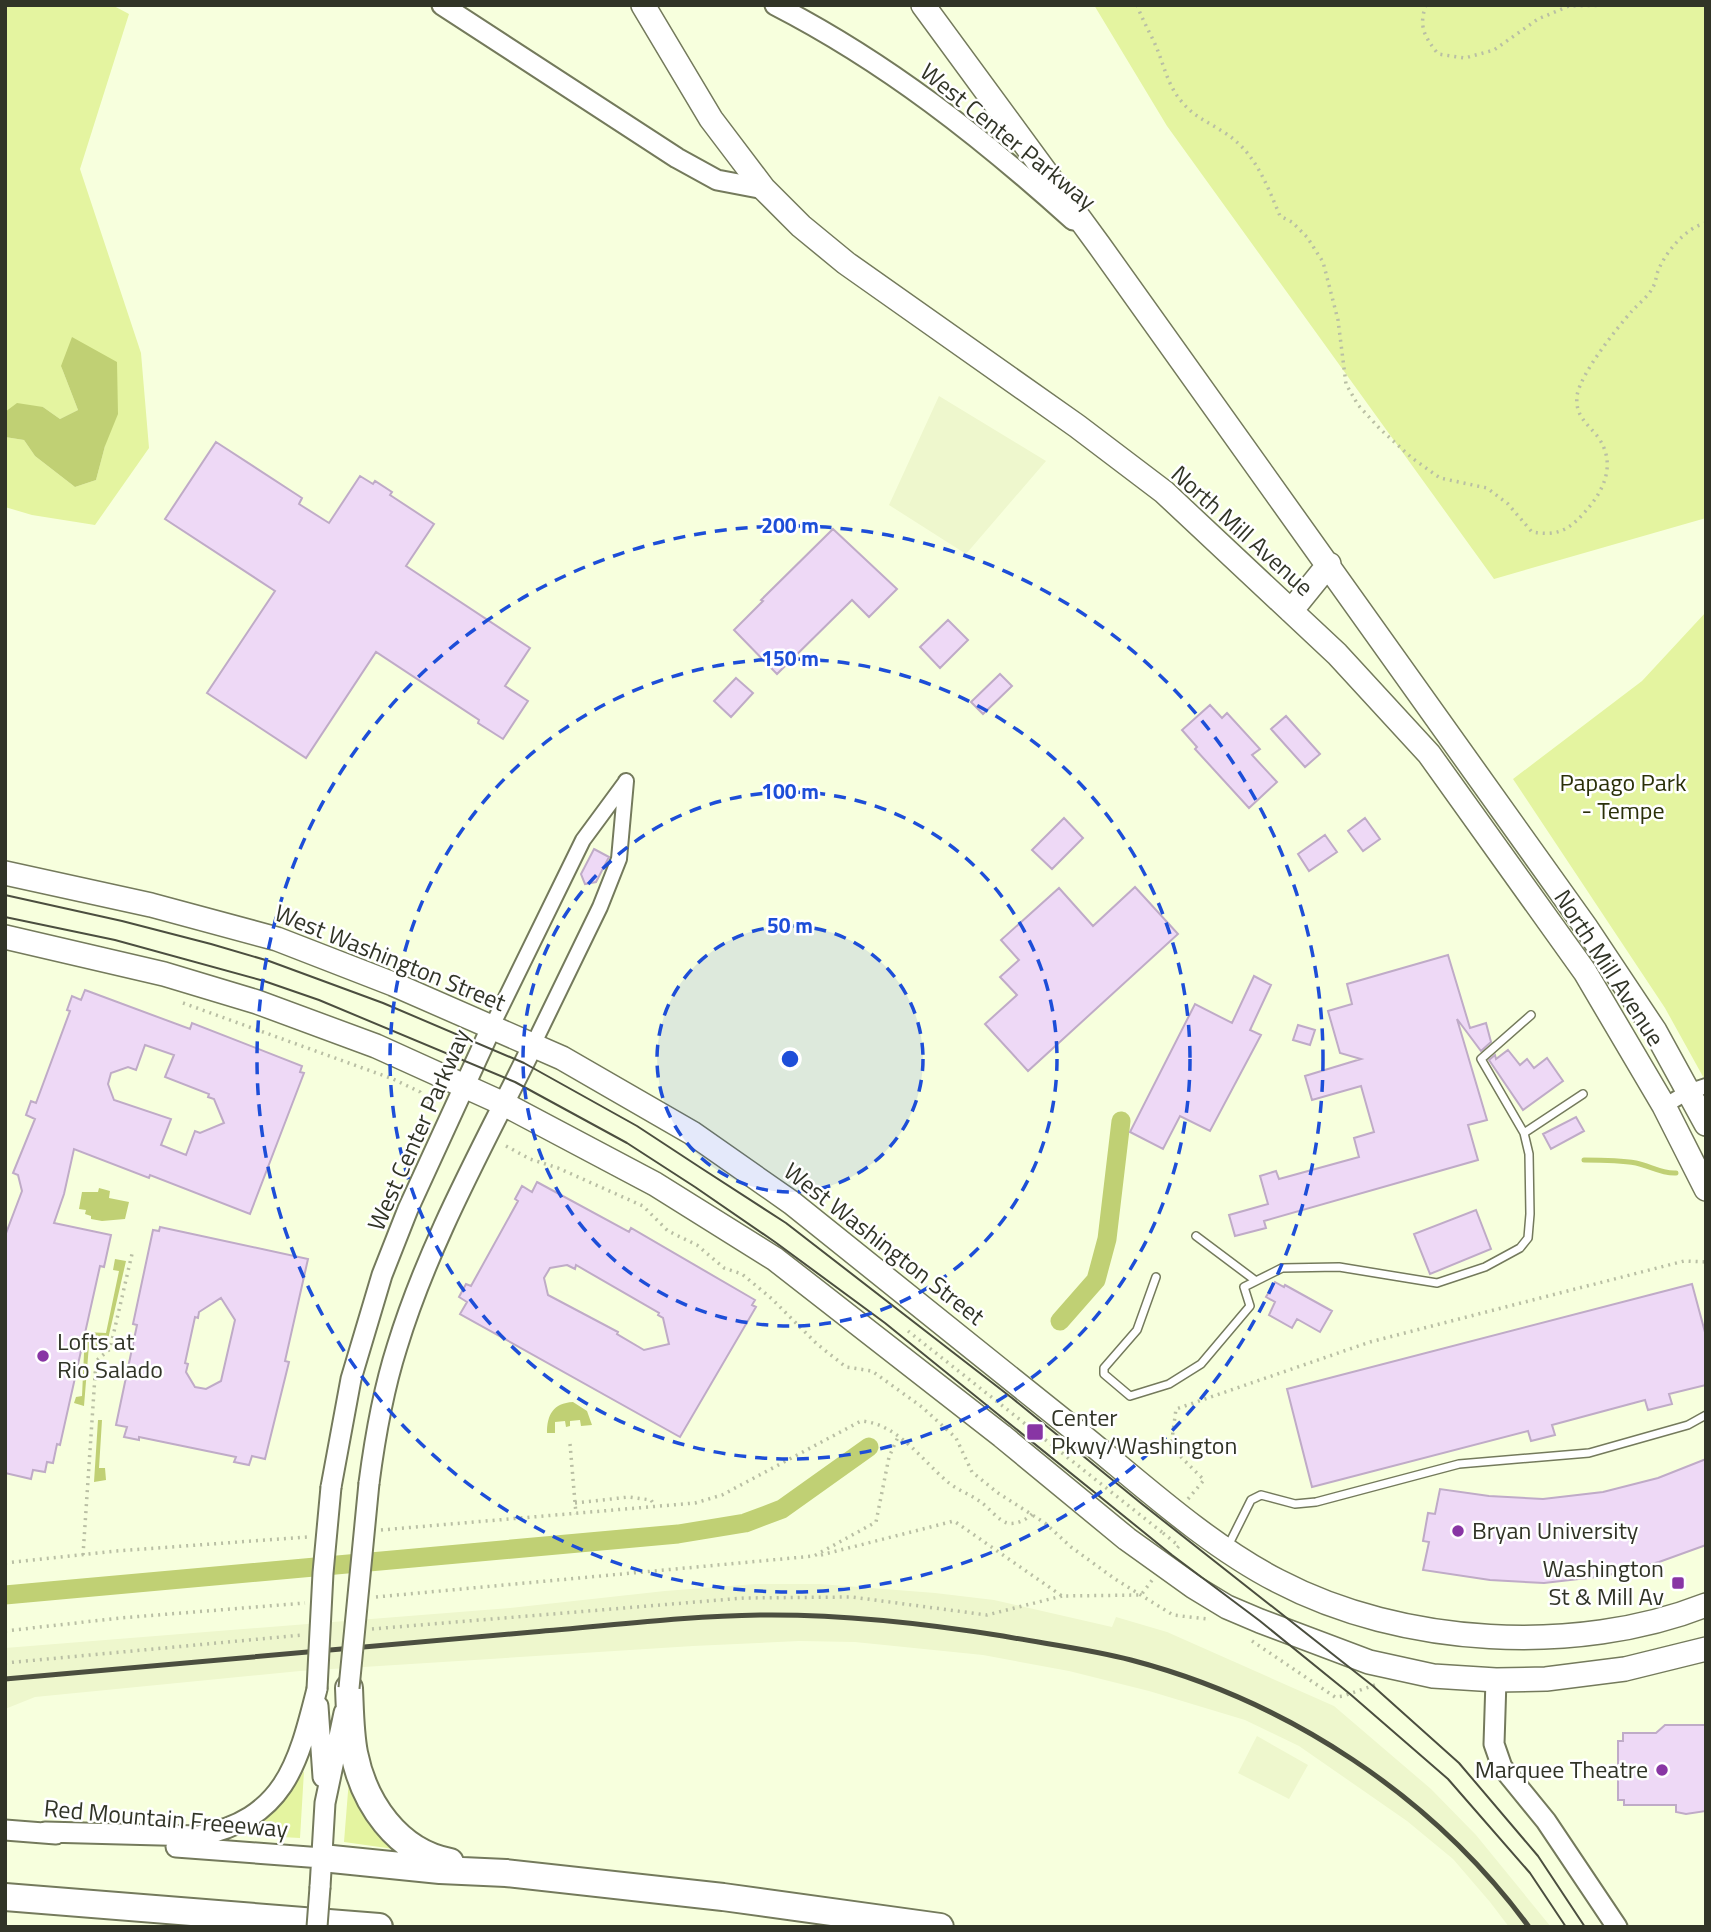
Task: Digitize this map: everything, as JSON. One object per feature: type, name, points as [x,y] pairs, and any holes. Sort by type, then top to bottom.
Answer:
[{"type":"highway","points":[[349,1688],[352,1737],[358,1768],[370,1799],[389,1827],[417,1849],[442,1860],[506,1873]]},
{"type":"highway","points":[[322,1858],[440,1870],[506,1873],[723,1897],[940,1927]]},
{"type":"highway","points":[[5,1897],[379,1927]]},
{"type":"main road","name":"North Mill Avenue","points":[[643,5],[711,119],[764,189],[801,226],[846,263],[1077,426],[1164,492],[1337,654],[1429,754],[1585,972],[1664,1106],[1706,1189]]},
{"type":"main road","name":"North Mill Avenue","points":[[923,5],[1329,564],[1623,980],[1697,1089],[1706,1124]]},
{"type":"main road","points":[[1291,611],[1329,564]]},
{"type":"main road","name":"West Washington Street","points":[[5,873],[144,903],[277,939],[393,984],[562,1058],[692,1133],[792,1203],[1226,1549],[1278,1581],[1334,1604],[1396,1623],[1454,1634],[1527,1638],[1601,1632],[1646,1624],[1706,1605]]},
{"type":"main road","points":[[5,937],[164,974],[257,1002],[376,1046],[504,1104],[655,1184],[775,1259],[1002,1436],[1127,1538],[1194,1587],[1227,1607],[1369,1662],[1433,1676],[1496,1680],[1546,1679],[1658,1662],[1706,1649]]},
{"type":"street","points":[[442,5],[677,158],[727,183],[764,189]]},
{"type":"street","name":"West Center Parkway","points":[[775,5],[856,51],[924,96],[1000,156],[1099,244]]},
{"type":"street","name":"West Center Parkway","points":[[317,1927],[325,1803],[317,1689],[323,1573],[331,1487],[343,1415],[370,1307],[408,1209],[492,1026],[583,840],[626,782],[620,859],[600,907],[437,1243],[397,1346],[378,1428],[369,1483],[349,1688],[325,1803]]},
{"type":"street","points":[[1664,1106],[1697,1089]]},
{"type":"street","points":[[1496,1680],[1494,1744],[1499,1761],[1546,1821],[1617,1927]]},
{"type":"street","points":[[45,1832],[198,1836],[240,1822],[275,1794],[293,1770],[317,1689]]},
{"type":"street","name":"Red Mountain Freeeway","points":[[5,1830],[45,1832],[111,1842],[322,1858]]},
{"type":"lane","points":[[1156,1277],[1137,1330],[1104,1368],[1104,1374],[1130,1396],[1169,1384],[1201,1364],[1250,1306],[1244,1287],[1282,1268],[1339,1267],[1437,1283],[1485,1267],[1520,1248],[1528,1238],[1530,1154],[1524,1133],[1481,1059],[1531,1015]]},
{"type":"lane","points":[[1524,1133],[1583,1094]]},
{"type":"lane","points":[[1196,1236],[1256,1281]]},
{"type":"lane","points":[[1226,1549],[1251,1500],[1261,1495],[1295,1504],[1316,1502],[1460,1464],[1589,1453],[1688,1425],[1706,1415]]},
{"type":"path","points":[[1138,5],[1170,85],[1182,103],[1204,122],[1226,133],[1242,146],[1262,174],[1280,216],[1292,222],[1307,237],[1323,262],[1338,320],[1346,384],[1358,405],[1412,458],[1440,478],[1486,488],[1508,504],[1532,532],[1548,535],[1563,531],[1597,498],[1608,472],[1608,454],[1576,408],[1577,392],[1603,348],[1653,287],[1667,256],[1681,238],[1701,223],[1706,223]]},
{"type":"path","points":[[1426,5],[1423,14],[1424,35],[1438,54],[1465,58],[1494,50],[1538,19],[1569,6],[1614,5]]},
{"type":"path","points":[[182,1002],[393,1079],[420,1092],[425,1102],[435,1111]]},
{"type":"path","points":[[506,1146],[530,1159],[558,1168],[643,1206],[668,1231],[697,1245],[724,1268],[742,1274],[846,1367],[872,1371],[944,1425],[956,1438],[972,1472],[998,1493],[1032,1514],[1071,1547],[1173,1615],[1212,1620]]},
{"type":"path","points":[[83,1555],[96,1361],[110,1349],[132,1254]]},
{"type":"path","points":[[1187,1501],[1204,1480],[1171,1447],[1176,1409],[1370,1342],[1684,1261],[1706,1262]]},
{"type":"path","points":[[908,1331],[1179,1546],[1176,1549]]},
{"type":"path","points":[[370,1531],[695,1503],[722,1495],[856,1423],[866,1422],[914,1448],[950,1484],[981,1502],[1007,1523],[1017,1523],[1032,1514]]},
{"type":"path","points":[[814,1556],[876,1522],[889,1457],[898,1437]]},
{"type":"path","points":[[570,1444],[576,1514]]},
{"type":"path","points":[[575,1503],[629,1497],[651,1500],[655,1506]]},
{"type":"path","points":[[366,1598],[814,1556],[954,1521],[1062,1596]]},
{"type":"path","points":[[1163,1534],[1166,1529]]},
{"type":"path","points":[[5,1563],[318,1536]]},
{"type":"path","points":[[1141,1595],[1157,1575]]},
{"type":"path","points":[[360,1630],[744,1598],[852,1597],[986,1615],[1062,1596],[1141,1595]]},
{"type":"path","points":[[5,1630],[311,1602]]},
{"type":"path","points":[[5,1663],[304,1635]]},
{"type":"path","points":[[1244,1636],[1335,1697],[1380,1683]]},
{"type":"shaded area","points":[[72,337],[117,362],[118,414],[105,446],[96,480],[75,487],[35,456],[24,440],[5,437],[5,412],[17,403],[43,407],[60,419],[78,410],[61,366]]},
{"type":"shaded area","points":[[939,396],[1046,461],[966,554],[889,505]]},
{"type":"shaded area","points":[[99,1188],[110,1191],[109,1198],[129,1202],[125,1219],[91,1219],[91,1216],[85,1214],[86,1210],[79,1209],[82,1192],[98,1192]]},
{"type":"shaded area","points":[[115,1259],[126,1261],[106,1348],[89,1345],[84,1406],[74,1403],[76,1397],[82,1396],[85,1332],[106,1333],[119,1271],[113,1270]]},
{"type":"shaded area","points":[[573,1402],[587,1411],[592,1425],[581,1426],[580,1420],[570,1421],[570,1426],[566,1427],[565,1421],[555,1422],[555,1433],[547,1433],[552,1411]]},
{"type":"shaded area","points":[[98,1420],[102,1420],[99,1468],[105,1468],[106,1480],[94,1482]]},
{"type":"shaded area","points":[[755,1584],[820,1584],[935,1593],[994,1600],[1112,1627],[1116,1617],[1167,1632],[1334,1706],[1431,1789],[1476,1835],[1551,1927],[1509,1927],[1453,1859],[1407,1821],[1299,1746],[1245,1720],[1149,1691],[1069,1671],[983,1655],[855,1642],[799,1641],[693,1646],[300,1671],[35,1697],[5,1709],[5,1648],[510,1608]]},
{"type":"shaded area","points":[[1257,1736],[1308,1765],[1289,1799],[1238,1773]]},
{"type":"green space","points":[[5,5],[112,5],[129,14],[80,169],[141,353],[149,448],[95,525],[32,515],[5,507],[5,437],[24,440],[35,456],[75,487],[96,480],[105,446],[61,366],[78,410],[60,419],[43,407],[5,412]]},
{"type":"green space","points":[[1094,5],[1706,5],[1706,518],[1494,579],[1167,126]]},
{"type":"green space","name":"Papago Park - Tempe","points":[[1706,612],[1706,1082],[1665,1008],[1513,779],[1642,681]]},
{"type":"green space","points":[[304,1771],[300,1838],[244,1835],[243,1832],[278,1806]]},
{"type":"green space","points":[[349,1779],[394,1849],[344,1842]]},
{"type":"building","points":[[216,442],[302,498],[299,504],[329,523],[360,476],[373,484],[375,481],[392,492],[390,495],[434,524],[406,566],[530,648],[505,686],[528,701],[503,739],[478,723],[479,720],[376,652],[306,758],[207,693],[275,591],[165,519]]},
{"type":"building","points":[[833,529],[897,589],[869,617],[852,600],[777,674],[734,630]]},
{"type":"building","points":[[948,620],[968,640],[940,668],[920,647]]},
{"type":"building","points":[[1000,674],[1012,686],[983,714],[971,702]]},
{"type":"building","points":[[736,678],[753,693],[731,717],[714,701]]},
{"type":"building","points":[[1210,705],[1222,718],[1227,713],[1260,749],[1252,755],[1277,782],[1249,808],[1195,749],[1197,747],[1182,730]]},
{"type":"building","points":[[1286,716],[1320,754],[1305,767],[1271,729]]},
{"type":"building","points":[[1064,818],[1083,838],[1052,869],[1032,850]]},
{"type":"building","points":[[1365,818],[1380,839],[1363,851],[1348,831]]},
{"type":"building","points":[[1325,835],[1337,852],[1309,871],[1298,854]]},
{"type":"building","points":[[594,849],[609,857],[596,882],[585,884],[581,874]]},
{"type":"building","points":[[1135,887],[1178,934],[1028,1071],[985,1024],[1017,995],[1000,977],[1019,960],[1001,940],[1059,888],[1093,926]]},
{"type":"building","points":[[1448,955],[1470,1028],[1486,1023],[1491,1042],[1481,1051],[1457,1019],[1487,1120],[1468,1125],[1478,1160],[1264,1221],[1266,1228],[1235,1236],[1229,1215],[1268,1204],[1260,1176],[1276,1171],[1279,1179],[1359,1157],[1354,1138],[1374,1132],[1361,1086],[1312,1100],[1305,1076],[1361,1059],[1340,1053],[1328,1011],[1352,1004],[1347,984]]},
{"type":"building","points":[[1254,976],[1271,985],[1250,1030],[1261,1035],[1210,1131],[1180,1116],[1163,1149],[1130,1132],[1195,1004],[1232,1023]]},
{"type":"building","points":[[85,990],[190,1029],[192,1023],[302,1066],[300,1072],[304,1073],[250,1214],[74,1149],[54,1223],[111,1235],[104,1267],[100,1266],[60,1445],[57,1444],[53,1463],[47,1462],[45,1472],[33,1470],[31,1479],[5,1473],[5,1236],[22,1191],[18,1175],[13,1173],[35,1119],[26,1115],[31,1101],[36,1103],[70,1011],[67,1010],[72,996],[81,1000]],"holes":[[[145,1045],[174,1055],[165,1077],[209,1094],[208,1097],[214,1099],[224,1123],[200,1133],[195,1131],[186,1155],[161,1145],[171,1119],[114,1100],[108,1084],[111,1073],[128,1067],[136,1070]]]},
{"type":"building","points":[[1298,1025],[1315,1030],[1310,1045],[1293,1040]]},
{"type":"building","points":[[1508,1050],[1520,1065],[1527,1059],[1534,1068],[1547,1058],[1563,1081],[1523,1110],[1489,1060],[1495,1055],[1496,1059]]},
{"type":"building","points":[[1576,1117],[1584,1131],[1551,1149],[1543,1134]]},
{"type":"building","points":[[537,1182],[629,1232],[631,1228],[755,1300],[752,1305],[756,1307],[680,1437],[460,1314],[467,1302],[459,1297],[466,1284],[471,1286],[518,1201],[515,1199],[522,1186],[532,1192]],"holes":[[[567,1265],[575,1269],[576,1265],[659,1313],[663,1318],[669,1344],[644,1350],[617,1334],[618,1332],[548,1295],[544,1278],[550,1268]]]},
{"type":"building","points":[[1476,1210],[1491,1249],[1430,1274],[1414,1234]]},
{"type":"building","points":[[160,1227],[308,1259],[285,1361],[289,1362],[265,1459],[252,1456],[249,1465],[234,1462],[236,1457],[139,1437],[139,1440],[124,1437],[127,1427],[116,1425],[137,1325],[133,1324],[153,1230],[159,1231]],"holes":[[[221,1298],[235,1320],[221,1381],[206,1389],[195,1387],[186,1372],[188,1364],[185,1363],[195,1317],[198,1318],[199,1312]]]},
{"type":"building","points":[[1275,1282],[1332,1311],[1320,1332],[1297,1319],[1292,1328],[1269,1315],[1275,1302],[1266,1297]]},
{"type":"building","points":[[1692,1284],[1706,1336],[1706,1385],[1669,1394],[1672,1404],[1648,1410],[1645,1400],[1552,1425],[1555,1435],[1531,1441],[1528,1431],[1312,1487],[1287,1389]]},
{"type":"building","points":[[1706,1459],[1706,1545],[1659,1562],[1605,1576],[1544,1583],[1490,1580],[1423,1570],[1429,1542],[1423,1541],[1428,1513],[1435,1514],[1440,1489],[1489,1496],[1543,1499],[1603,1492],[1658,1478]]},
{"type":"building","name":"Marquee Theatre","points":[[1665,1725],[1706,1725],[1706,1811],[1686,1814],[1676,1812],[1676,1805],[1624,1805],[1624,1800],[1618,1800],[1618,1741],[1623,1741],[1623,1733],[1656,1733]]},
{"type":"waterway","points":[[1060,1321],[1096,1280],[1107,1239],[1121,1121]]},
{"type":"waterway","points":[[1584,1160],[1630,1162],[1676,1173]]},
{"type":"waterway","points":[[5,1595],[678,1534],[745,1523],[782,1509],[869,1447]]},
{"type":"tram line","points":[[5,895],[211,944],[269,961],[383,1003],[524,1063],[637,1126],[786,1223],[1012,1398],[1373,1686],[1459,1763],[1538,1856],[1585,1927]]},
{"type":"tram line","points":[[5,917],[115,940],[264,981],[319,1000],[515,1082],[627,1143],[775,1242],[885,1323],[1172,1555],[1260,1621],[1350,1694],[1448,1779],[1530,1873],[1566,1927]]},
{"type":"railway","points":[[5,1679],[732,1616],[851,1618],[912,1623],[1003,1636],[1131,1660],[1189,1678],[1246,1701],[1301,1728],[1353,1760],[1402,1796],[1448,1836],[1491,1880],[1529,1927]]},
{"type":"place","name":"Lofts at Rio Salado","points":[[43,1356]]},
{"type":"place","name":"Center Pkwy/Washington","points":[[1035,1432]]},
{"type":"place","name":"Bryan University","points":[[1458,1531]]},
{"type":"place","name":"Washington St & Mill Av","points":[[1678,1583]]},
{"type":"place","name":"Marquee Theatre","points":[[1662,1770]]}]
